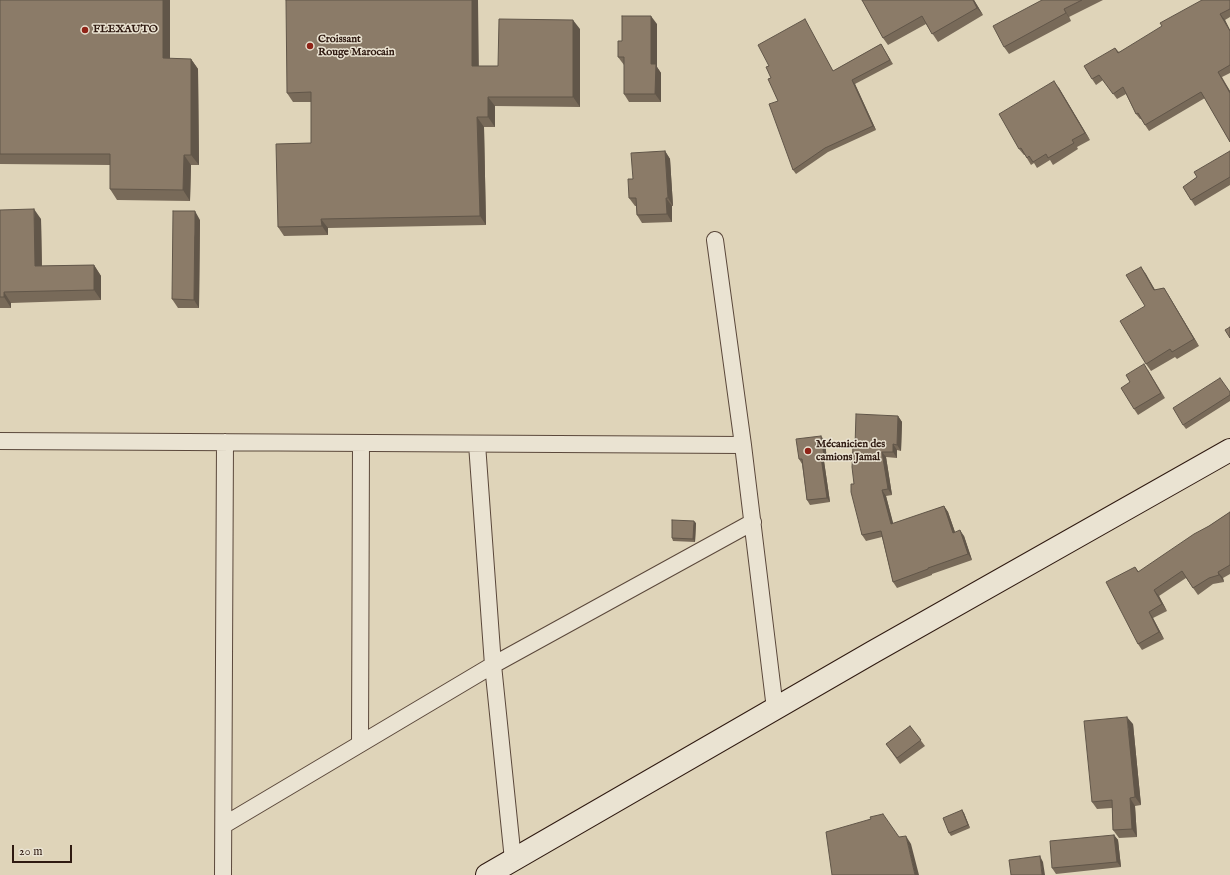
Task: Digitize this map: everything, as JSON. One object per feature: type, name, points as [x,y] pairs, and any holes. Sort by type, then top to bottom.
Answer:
[{"type":"street","points":[[715,240],[743,445],[775,709]]},
{"type":"street","points":[[0,441],[743,445]]},
{"type":"street","points":[[223,875],[225,442]]},
{"type":"street","points":[[360,744],[361,443]]},
{"type":"street","points":[[477,444],[493,665],[513,860]]},
{"type":"street","points":[[487,875],[873,652],[1230,450]]},
{"type":"street","points":[[224,825],[493,665],[752,522]]},
{"type":"building","points":[[0,0],[163,0],[163,58],[191,59],[191,155],[184,155],[183,190],[110,189],[110,154],[0,154]]},
{"type":"building","points":[[286,0],[472,0],[472,66],[498,66],[499,19],[573,20],[573,97],[488,97],[488,117],[477,117],[480,216],[321,219],[322,226],[278,227],[276,144],[311,143],[311,92],[287,93]]},
{"type":"building","points":[[862,0],[973,0],[977,8],[932,34],[922,16],[883,38]]},
{"type":"building","points":[[1042,0],[1082,0],[1064,9],[1066,13],[1004,47],[993,26]]},
{"type":"building","points":[[1202,0],[1230,0],[1230,9],[1220,14],[1230,31],[1230,65],[1218,72],[1230,93],[1230,142],[1201,92],[1145,125],[1138,113],[1136,114],[1123,87],[1113,94],[1099,75],[1092,79],[1084,66],[1115,48],[1118,53],[1162,26],[1160,23]]},
{"type":"building","points":[[622,16],[651,16],[651,64],[656,64],[655,94],[624,94],[624,57],[618,57],[618,41],[622,41]]},
{"type":"building","points":[[805,19],[833,71],[881,44],[890,60],[852,80],[873,126],[825,148],[793,170],[769,104],[778,101],[768,79],[771,78],[766,67],[769,66],[758,45]]},
{"type":"building","points":[[1054,81],[1085,133],[1072,140],[1074,143],[1048,158],[1046,154],[1033,162],[1029,156],[1027,158],[1021,148],[1019,149],[999,114]]},
{"type":"building","points":[[665,151],[668,198],[666,198],[667,214],[637,215],[636,198],[629,198],[628,179],[633,179],[631,153]]},
{"type":"building","points":[[1230,151],[1230,177],[1191,200],[1183,187],[1197,177],[1194,172]]},
{"type":"building","points":[[34,209],[35,266],[94,265],[94,290],[4,292],[4,297],[0,297],[0,210]]},
{"type":"building","points":[[173,211],[195,211],[194,300],[172,299]]},
{"type":"building","points":[[1141,267],[1154,290],[1164,288],[1194,339],[1172,352],[1170,349],[1146,364],[1120,321],[1145,306],[1126,275]]},
{"type":"building","points":[[1230,327],[1230,338],[1225,330]]},
{"type":"building","points":[[1144,364],[1161,393],[1134,409],[1121,388],[1130,382],[1126,375]]},
{"type":"building","points":[[1220,378],[1230,392],[1230,395],[1183,425],[1173,408]]},
{"type":"building","points":[[856,414],[898,416],[897,445],[893,444],[893,452],[882,452],[888,489],[882,490],[891,524],[944,506],[953,533],[960,530],[968,554],[893,582],[881,531],[862,535],[851,492],[851,484],[854,484],[852,467],[853,446],[855,446]]},
{"type":"building","points":[[821,436],[824,456],[821,457],[827,498],[807,500],[802,459],[799,459],[796,439]]},
{"type":"building","points":[[1230,512],[1230,565],[1218,572],[1219,575],[1209,578],[1193,588],[1182,571],[1154,590],[1162,604],[1149,612],[1159,632],[1138,644],[1106,582],[1135,567],[1138,572],[1194,534]]},
{"type":"building","points":[[672,520],[694,521],[693,539],[672,538]]},
{"type":"building","points":[[1127,717],[1135,797],[1130,798],[1132,829],[1113,830],[1112,800],[1092,802],[1084,721]]},
{"type":"building","points":[[910,726],[921,740],[897,758],[886,744]]},
{"type":"building","points":[[962,810],[968,825],[949,833],[943,818]]},
{"type":"building","points":[[883,814],[899,837],[906,836],[915,875],[832,875],[826,832]]},
{"type":"building","points":[[1114,835],[1117,862],[1052,868],[1050,841]]},
{"type":"building","points":[[1040,856],[1042,875],[1011,875],[1009,860]]},
{"type":"place","name":"FLEXAUTO","points":[[85,30]]},
{"type":"place","name":"Croissant Rouge Marocain","points":[[310,46]]},
{"type":"place","name":"Mécanicien des camions Jamal","points":[[808,451]]}]
